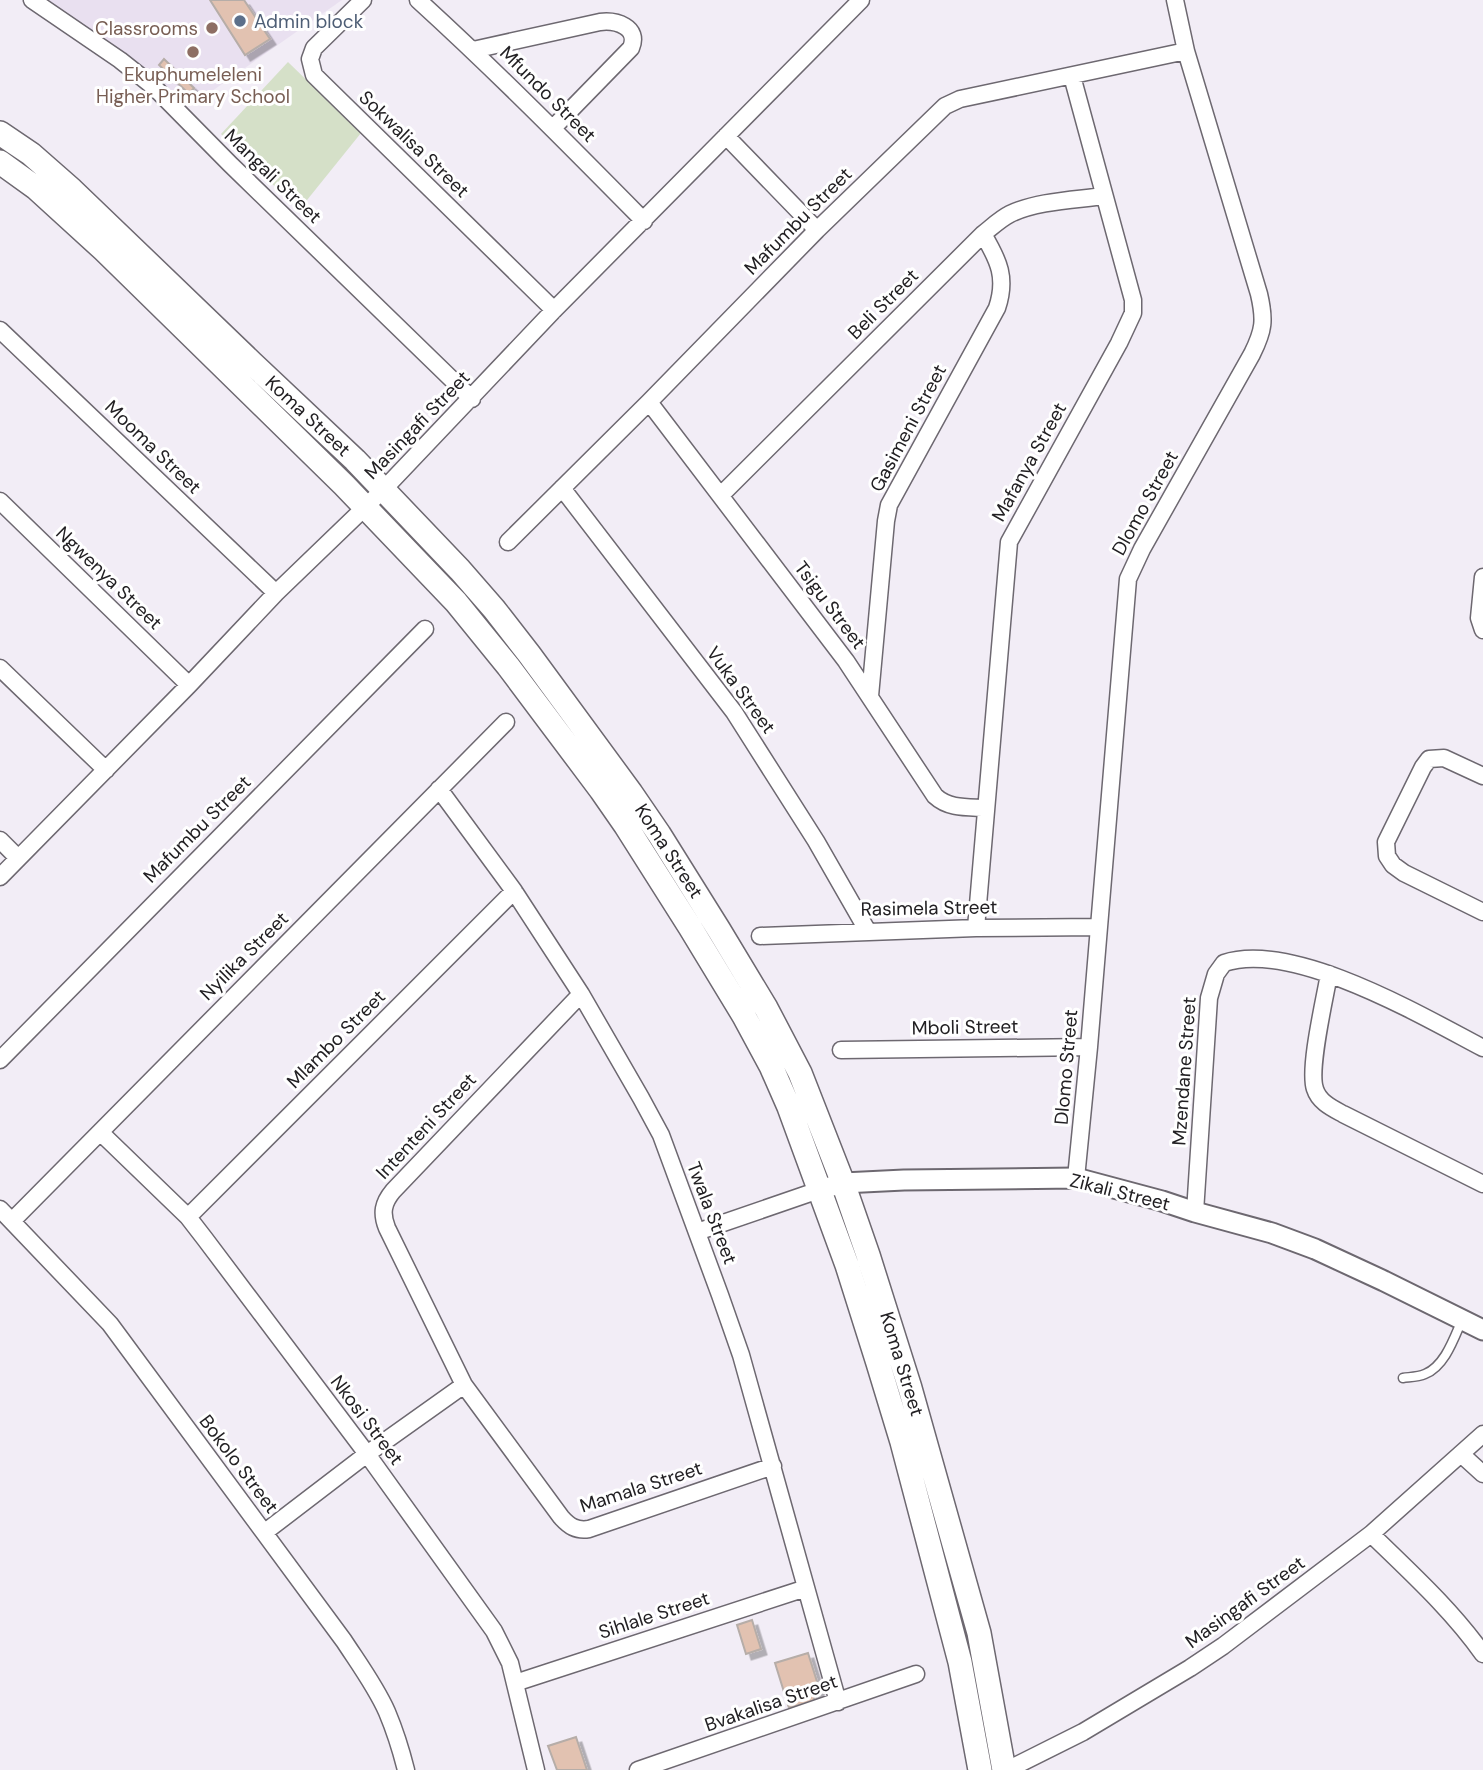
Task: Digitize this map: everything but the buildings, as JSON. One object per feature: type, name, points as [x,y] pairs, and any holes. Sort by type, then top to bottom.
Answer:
[{"type":"main road","name":"Koma Street","points":[[0,133],[31,154],[72,190],[384,489],[494,609],[576,717],[659,834],[784,1042],[800,1073],[844,1183],[910,1388],[958,1555],[979,1633],[1006,1770]]},
{"type":"main road","name":"Koma Street","points":[[0,162],[36,188],[234,375],[456,602],[542,710],[626,825],[697,938],[771,1066],[789,1107],[847,1265],[902,1443],[960,1662],[981,1770]]},
{"type":"street","name":"Mangali Street","points":[[32,0],[120,60],[154,87],[472,399]]},
{"type":"street","name":"Sokwalisa Street","points":[[363,0],[314,48],[310,60],[314,75],[554,310]]},
{"type":"street","name":"Mfundo Street","points":[[418,0],[553,128],[644,221]]},
{"type":"street","name":"Masingafi Street","points":[[0,877],[276,593],[384,489],[554,310],[861,0]]},
{"type":"street","name":"Dlomo Street","points":[[1076,1178],[1128,579],[1142,549],[1252,354],[1264,321],[1259,294],[1186,51],[1175,0]]},
{"type":"street","points":[[473,50],[600,22],[612,21],[628,28],[634,42],[631,48],[553,128]]},
{"type":"street","name":"Mafumbu Street","points":[[508,542],[817,230],[945,106],[960,99],[1186,51]]},
{"type":"street","name":"Mafanya Street","points":[[976,928],[1009,542],[1133,313],[1129,280],[1072,76]]},
{"type":"street","points":[[726,136],[817,230]]},
{"type":"street","name":"Beli Street","points":[[722,495],[999,220],[1020,210],[1104,196]]},
{"type":"street","name":"Gasimeni Street","points":[[870,696],[889,505],[997,309],[1001,295],[1002,275],[984,234]]},
{"type":"street","name":"Mooma Street","points":[[0,330],[276,593]]},
{"type":"street","name":"Tsigu Street","points":[[649,402],[817,621],[935,796],[942,803],[953,807],[985,808]]},
{"type":"street","name":"Vuka Street","points":[[562,488],[734,712],[816,841],[867,930]]},
{"type":"street","name":"Ngwenya Street","points":[[0,501],[189,685]]},
{"type":"street","points":[[1483,577],[1479,618],[1483,630]]},
{"type":"street","name":"Mafumbu Street","points":[[0,1060],[425,629]]},
{"type":"street","points":[[0,668],[106,770]]},
{"type":"street","name":"Nyilika Street","points":[[12,1221],[506,722]]},
{"type":"street","points":[[1483,776],[1444,758],[1429,759],[1386,842],[1387,856],[1393,865],[1404,873],[1483,912]]},
{"type":"street","name":"Twala Street","points":[[439,789],[514,891],[581,993],[656,1125],[741,1355],[838,1702]]},
{"type":"street","points":[[0,840],[18,858]]},
{"type":"street","name":"Mlambo Street","points":[[188,1217],[514,891]]},
{"type":"street","name":"Rasimela Street","points":[[760,936],[867,930],[1099,927]]},
{"type":"street","name":"Mzendane Street","points":[[1195,1212],[1209,998],[1216,974],[1224,963],[1261,959],[1296,964],[1329,974],[1373,992],[1483,1048]]},
{"type":"street","points":[[1329,974],[1312,1079],[1319,1098],[1343,1114],[1483,1184]]},
{"type":"street","name":"Intenteni Street","points":[[464,1385],[387,1228],[383,1216],[385,1202],[397,1186],[581,993]]},
{"type":"street","name":"Mboli Street","points":[[841,1050],[1089,1047]]},
{"type":"street","name":"Nkosi Street","points":[[100,1132],[188,1217],[367,1454],[494,1631],[506,1653],[515,1682],[536,1770]]},
{"type":"street","name":"Zikali Street","points":[[697,1232],[844,1183],[1076,1178],[1272,1233],[1315,1249],[1483,1330]]},
{"type":"street","name":"Bokolo Street","points":[[0,1209],[110,1324],[344,1641],[375,1689],[392,1724],[406,1770]]},
{"type":"street","points":[[265,1532],[367,1454],[464,1385]]},
{"type":"street","name":"Mamala Street","points":[[464,1385],[561,1517],[576,1529],[589,1529],[773,1466]]},
{"type":"street","name":"Masingafi Street","points":[[1006,1770],[1083,1732],[1223,1646],[1371,1534],[1483,1434]]},
{"type":"street","points":[[1461,1454],[1483,1474]]},
{"type":"street","points":[[1371,1534],[1432,1593],[1470,1635],[1483,1654]]},
{"type":"street","name":"Sihlale Street","points":[[515,1682],[806,1588]]},
{"type":"street","name":"Bvakalisa Street","points":[[638,1770],[916,1674]]},
{"type":"lane","points":[[1403,1378],[1423,1376],[1436,1368],[1462,1320]]},
{"type":"shaded area","name":"Ekuphumeleleni Higher Primary School","points":[[44,0],[342,0],[192,105]]},
{"type":"green space","points":[[288,62],[361,133],[299,210],[221,134]]},
{"type":"place","name":"Admin block","points":[[240,21]]},
{"type":"place","name":"Classrooms","points":[[212,28]]},
{"type":"place","name":"Ekuphumeleleni Higher Primary School","points":[[193,52]]}]
